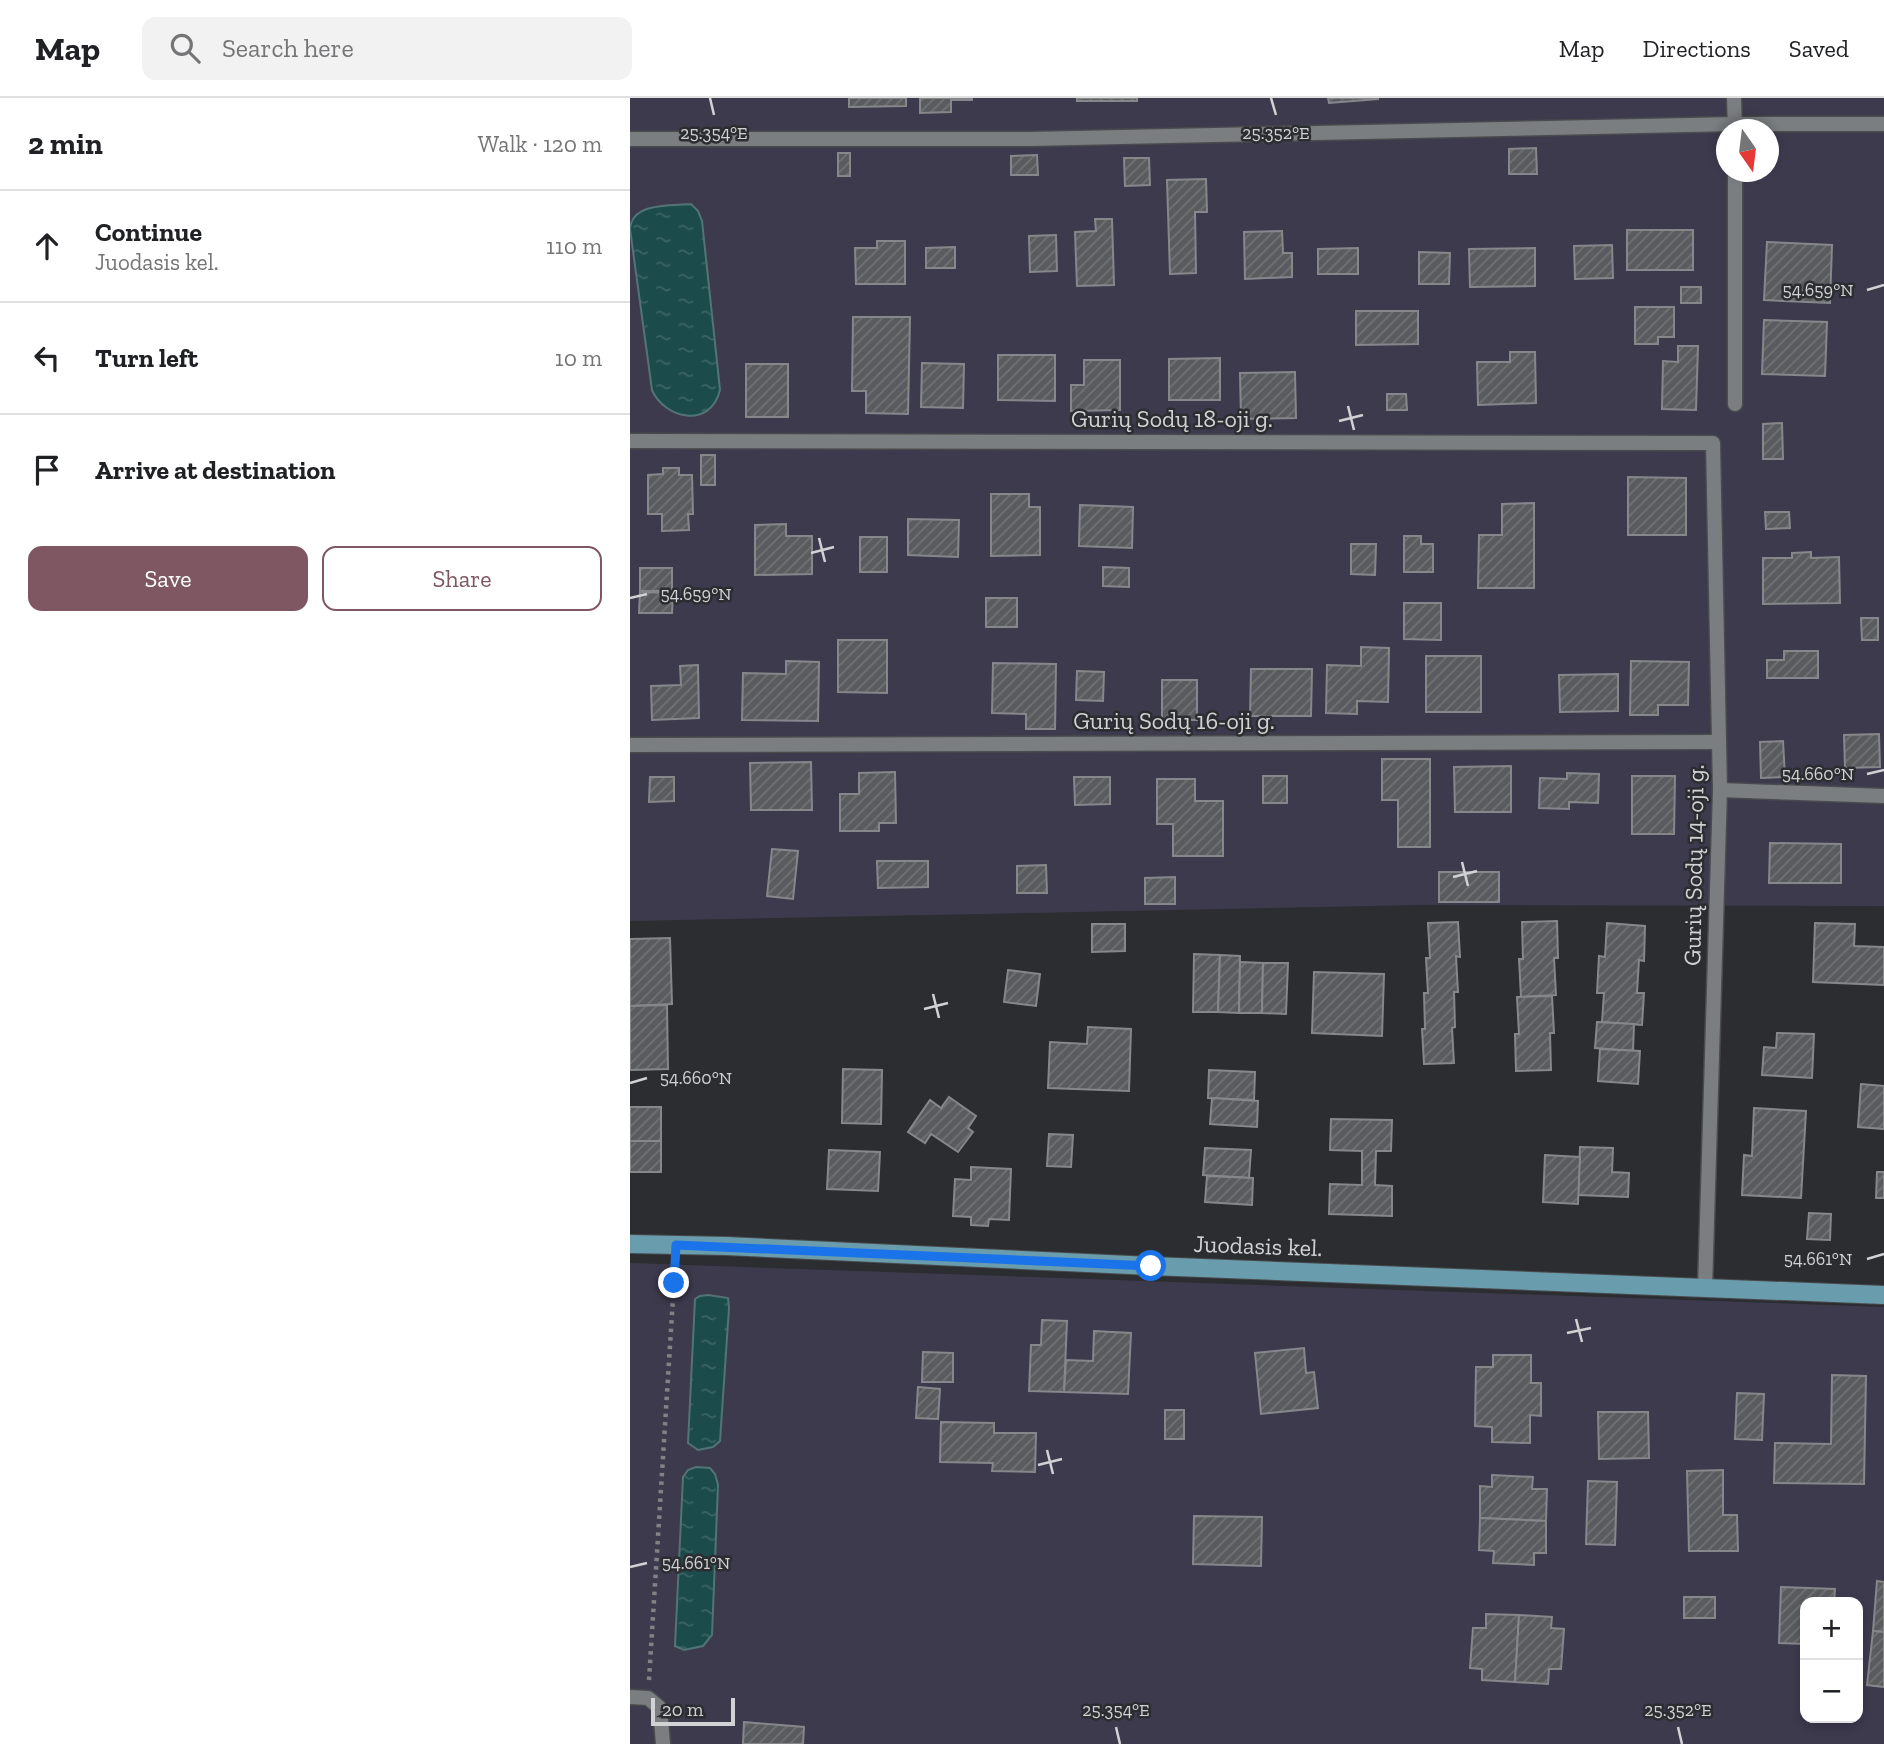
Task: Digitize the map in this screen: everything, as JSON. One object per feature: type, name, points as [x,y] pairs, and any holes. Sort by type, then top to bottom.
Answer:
[{"type":"main road","name":"Juodasis kel.","points":[[630,1244],[1884,1295]]},
{"type":"street","points":[[1734,98],[1735,119]]},
{"type":"street","points":[[1779,126],[1884,124]]},
{"type":"street","points":[[630,139],[1030,139],[1716,127]]},
{"type":"street","points":[[1735,182],[1735,404]]},
{"type":"street","name":"Gurių Sodų 18-oji g.","points":[[630,441],[1713,443]]},
{"type":"street","name":"Gurių Sodų 14-oji g.","points":[[1705,1288],[1720,790],[1713,443]]},
{"type":"street","name":"Gurių Sodų 16-oji g.","points":[[630,746],[1719,742]]},
{"type":"street","points":[[1720,790],[1884,796]]},
{"type":"street","points":[[630,1697],[648,1698],[660,1708],[663,1744]]},
{"type":"path","points":[[648,1698],[676,1245]]},
{"type":"shaded area","points":[[630,98],[1884,98],[1884,906],[1419,905],[630,921]]},
{"type":"shaded area","points":[[630,1263],[1884,1307],[1884,1744],[630,1744]]},
{"type":"water","points":[[691,204],[702,221],[720,390],[715,403],[707,411],[687,416],[666,407],[652,390],[630,229],[632,220],[645,210]]},
{"type":"water","points":[[708,1295],[728,1298],[729,1308],[720,1441],[713,1447],[698,1450],[688,1443],[695,1299]]},
{"type":"water","points":[[696,1467],[710,1468],[718,1485],[712,1635],[703,1646],[684,1650],[675,1646],[683,1477],[688,1470]]},
{"type":"building","points":[[849,98],[906,98],[906,106],[849,107]]},
{"type":"building","points":[[920,98],[972,100],[951,100],[951,112],[920,113]]},
{"type":"building","points":[[1077,98],[1137,98],[1137,101],[1077,101]]},
{"type":"building","points":[[1328,98],[1378,98],[1378,99],[1329,103]]},
{"type":"building","points":[[1536,148],[1537,174],[1509,174],[1509,149]]},
{"type":"building","points":[[838,153],[850,153],[850,176],[838,176]]},
{"type":"building","points":[[1037,155],[1038,175],[1011,175],[1011,156]]},
{"type":"building","points":[[1124,158],[1149,158],[1150,185],[1125,186]]},
{"type":"building","points":[[1206,179],[1207,212],[1195,212],[1196,273],[1170,274],[1167,180]]},
{"type":"building","points":[[1095,219],[1112,219],[1114,285],[1077,286],[1075,232],[1096,231]]},
{"type":"building","points":[[1627,230],[1693,230],[1693,270],[1627,270]]},
{"type":"building","points":[[1282,231],[1283,253],[1292,253],[1292,277],[1245,279],[1244,232]]},
{"type":"building","points":[[1056,235],[1057,271],[1030,272],[1029,236]]},
{"type":"building","points":[[877,241],[905,241],[905,284],[856,284],[855,248],[877,248]]},
{"type":"building","points":[[1767,242],[1832,245],[1830,303],[1764,300]]},
{"type":"building","points":[[1612,245],[1613,278],[1575,279],[1574,246]]},
{"type":"building","points":[[955,247],[955,268],[926,268],[926,248]]},
{"type":"building","points":[[1358,248],[1358,274],[1318,274],[1318,249]]},
{"type":"building","points":[[1535,248],[1535,286],[1470,287],[1469,249]]},
{"type":"building","points":[[1419,252],[1450,253],[1449,284],[1419,284]]},
{"type":"building","points":[[1681,287],[1701,287],[1701,303],[1681,303]]},
{"type":"building","points":[[1635,307],[1674,307],[1674,337],[1658,337],[1658,344],[1635,344]]},
{"type":"building","points":[[1356,311],[1418,311],[1418,344],[1356,345]]},
{"type":"building","points":[[853,317],[910,317],[908,414],[866,413],[866,391],[852,391]]},
{"type":"building","points":[[1764,320],[1827,322],[1825,376],[1762,374]]},
{"type":"building","points":[[1678,346],[1698,346],[1696,410],[1662,409],[1663,361],[1678,362]]},
{"type":"building","points":[[1510,352],[1535,352],[1536,403],[1478,405],[1477,362],[1510,362]]},
{"type":"building","points":[[998,355],[1055,355],[1055,401],[998,400]]},
{"type":"building","points":[[1220,358],[1220,400],[1169,400],[1169,359]]},
{"type":"building","points":[[1084,360],[1120,360],[1120,410],[1071,411],[1071,385],[1084,385]]},
{"type":"building","points":[[922,363],[964,364],[963,408],[921,407]]},
{"type":"building","points":[[746,364],[788,364],[788,417],[746,417]]},
{"type":"building","points":[[1295,372],[1296,418],[1241,419],[1240,373]]},
{"type":"building","points":[[1387,394],[1406,394],[1407,410],[1387,410]]},
{"type":"building","points":[[1782,423],[1783,459],[1763,459],[1763,424]]},
{"type":"building","points":[[701,455],[715,455],[715,485],[701,485]]},
{"type":"building","points":[[663,468],[679,468],[679,475],[692,475],[693,514],[688,514],[689,530],[662,531],[662,514],[648,514],[648,475],[663,474]]},
{"type":"building","points":[[1628,477],[1686,478],[1686,535],[1628,535]]},
{"type":"building","points":[[991,494],[1029,494],[1029,507],[1040,507],[1040,555],[991,556]]},
{"type":"building","points":[[1534,503],[1534,588],[1478,588],[1479,535],[1502,535],[1502,504]]},
{"type":"building","points":[[1080,505],[1133,507],[1132,548],[1079,546]]},
{"type":"building","points":[[1765,512],[1789,512],[1790,528],[1766,529]]},
{"type":"building","points":[[908,519],[959,520],[958,557],[908,555]]},
{"type":"building","points":[[786,524],[786,536],[812,536],[812,574],[755,575],[755,525]]},
{"type":"building","points":[[1404,536],[1421,536],[1421,544],[1433,544],[1433,572],[1404,572]]},
{"type":"building","points":[[860,537],[887,537],[887,572],[860,572]]},
{"type":"building","points":[[1351,544],[1376,544],[1375,575],[1351,574]]},
{"type":"building","points":[[1811,552],[1811,558],[1839,557],[1840,603],[1763,604],[1763,558],[1792,558],[1792,553]]},
{"type":"building","points":[[1103,567],[1129,568],[1129,587],[1103,586]]},
{"type":"building","points":[[640,568],[672,568],[672,591],[640,591]]},
{"type":"building","points":[[640,592],[673,593],[672,613],[639,613]]},
{"type":"building","points":[[986,598],[1017,598],[1017,627],[986,627]]},
{"type":"building","points":[[1404,603],[1441,603],[1441,640],[1404,639]]},
{"type":"building","points":[[1861,618],[1878,618],[1878,640],[1862,640]]},
{"type":"building","points":[[838,640],[887,640],[887,693],[838,692]]},
{"type":"building","points":[[1361,647],[1389,648],[1388,702],[1357,701],[1357,714],[1326,713],[1327,665],[1361,666]]},
{"type":"building","points":[[1784,651],[1818,651],[1818,678],[1767,678],[1767,660],[1784,660]]},
{"type":"building","points":[[1426,656],[1481,656],[1481,712],[1426,712]]},
{"type":"building","points":[[786,661],[819,662],[818,721],[742,720],[743,673],[786,674]]},
{"type":"building","points":[[1631,661],[1689,662],[1688,705],[1658,705],[1658,715],[1630,715]]},
{"type":"building","points":[[993,663],[1056,664],[1055,729],[1026,729],[1026,714],[992,713]]},
{"type":"building","points":[[698,665],[699,718],[652,720],[651,686],[681,685],[680,666]]},
{"type":"building","points":[[1251,669],[1312,669],[1311,716],[1250,716]]},
{"type":"building","points":[[1077,671],[1104,672],[1103,701],[1076,700]]},
{"type":"building","points":[[1618,674],[1618,711],[1560,712],[1559,675]]},
{"type":"building","points":[[1162,680],[1197,680],[1197,720],[1162,720]]},
{"type":"building","points":[[1879,734],[1880,767],[1845,768],[1844,735]]},
{"type":"building","points":[[1783,741],[1785,777],[1761,778],[1760,742]]},
{"type":"building","points":[[1382,759],[1430,759],[1430,847],[1398,847],[1398,800],[1382,800]]},
{"type":"building","points":[[811,762],[812,810],[751,810],[750,763]]},
{"type":"building","points":[[1511,766],[1511,812],[1455,812],[1454,767]]},
{"type":"building","points":[[895,772],[896,823],[879,823],[879,831],[840,831],[840,794],[859,794],[859,773]]},
{"type":"building","points":[[1567,773],[1599,774],[1598,803],[1569,802],[1569,809],[1539,808],[1540,778],[1567,779]]},
{"type":"building","points":[[1263,776],[1287,776],[1287,803],[1263,803]]},
{"type":"building","points":[[1632,776],[1675,776],[1674,834],[1632,834]]},
{"type":"building","points":[[650,777],[674,777],[674,801],[649,802]]},
{"type":"building","points":[[1074,777],[1110,777],[1110,804],[1075,805]]},
{"type":"building","points":[[1157,779],[1195,779],[1195,801],[1223,801],[1223,856],[1173,856],[1173,824],[1157,824]]},
{"type":"building","points":[[1770,843],[1841,844],[1841,883],[1769,883]]},
{"type":"building","points":[[772,849],[798,851],[793,899],[767,896]]},
{"type":"building","points":[[877,861],[928,861],[928,887],[878,888]]},
{"type":"building","points":[[1046,865],[1047,893],[1017,893],[1017,866]]},
{"type":"building","points":[[1439,872],[1499,872],[1499,902],[1439,902]]},
{"type":"building","points":[[1175,877],[1175,904],[1145,904],[1145,878]]},
{"type":"building","points":[[1557,921],[1558,958],[1554,958],[1556,995],[1521,997],[1519,959],[1523,959],[1522,922]]},
{"type":"building","points":[[1458,922],[1460,957],[1456,956],[1458,992],[1454,992],[1455,1027],[1452,1028],[1454,1063],[1424,1064],[1424,993],[1428,993],[1426,958],[1430,958],[1428,923]]},
{"type":"building","points":[[1607,923],[1645,926],[1644,961],[1639,960],[1637,993],[1644,993],[1642,1025],[1602,1022],[1604,993],[1597,993],[1599,956],[1605,957]]},
{"type":"building","points":[[1815,923],[1855,924],[1854,946],[1884,947],[1884,985],[1813,982]]},
{"type":"building","points":[[1092,924],[1125,924],[1125,951],[1092,952]]},
{"type":"building","points":[[670,938],[672,1004],[630,1006],[630,939]]},
{"type":"building","points":[[1194,954],[1220,955],[1218,1012],[1193,1012]]},
{"type":"building","points":[[1220,955],[1240,956],[1239,1013],[1218,1012]]},
{"type":"building","points":[[1240,962],[1263,963],[1262,1013],[1239,1013]]},
{"type":"building","points":[[1263,963],[1288,963],[1286,1014],[1262,1013]]},
{"type":"building","points":[[1008,970],[1040,974],[1036,1006],[1004,1002]]},
{"type":"building","points":[[1314,972],[1384,974],[1382,1036],[1312,1033]]},
{"type":"building","points":[[1552,996],[1554,1033],[1550,1033],[1551,1070],[1516,1071],[1515,1034],[1519,1034],[1517,997]]},
{"type":"building","points":[[667,1005],[668,1069],[630,1070],[630,1006]]},
{"type":"building","points":[[1597,1022],[1634,1024],[1633,1051],[1595,1048]]},
{"type":"building","points":[[1088,1027],[1131,1029],[1129,1091],[1048,1088],[1050,1042],[1087,1044]]},
{"type":"building","points":[[1777,1033],[1814,1034],[1812,1078],[1762,1075],[1764,1047],[1776,1048]]},
{"type":"building","points":[[1600,1049],[1640,1051],[1638,1084],[1598,1081]]},
{"type":"building","points":[[843,1069],[882,1070],[881,1124],[842,1123]]},
{"type":"building","points":[[1209,1070],[1255,1072],[1254,1100],[1208,1098]]},
{"type":"building","points":[[1861,1084],[1884,1086],[1884,1129],[1858,1127]]},
{"type":"building","points":[[949,1097],[976,1116],[968,1128],[973,1132],[958,1152],[931,1134],[925,1143],[908,1132],[930,1100],[941,1108]]},
{"type":"building","points":[[1212,1098],[1258,1101],[1257,1127],[1210,1124]]},
{"type":"building","points":[[630,1107],[661,1107],[661,1141],[630,1141]]},
{"type":"building","points":[[1754,1108],[1806,1111],[1801,1198],[1742,1195],[1744,1155],[1752,1156]]},
{"type":"building","points":[[1331,1119],[1392,1120],[1391,1151],[1376,1151],[1375,1185],[1392,1186],[1392,1216],[1329,1214],[1330,1184],[1362,1185],[1362,1151],[1330,1150]]},
{"type":"building","points":[[1049,1134],[1073,1135],[1071,1167],[1047,1166]]},
{"type":"building","points":[[630,1141],[661,1141],[661,1172],[630,1172]]},
{"type":"building","points":[[1580,1147],[1613,1148],[1612,1172],[1629,1173],[1628,1197],[1578,1195]]},
{"type":"building","points":[[1205,1148],[1251,1150],[1249,1178],[1203,1175]]},
{"type":"building","points":[[829,1150],[880,1152],[878,1191],[827,1189]]},
{"type":"building","points":[[1545,1155],[1580,1157],[1578,1204],[1543,1202]]},
{"type":"building","points":[[971,1167],[1011,1169],[1009,1220],[989,1219],[988,1226],[971,1225],[971,1217],[953,1216],[955,1179],[971,1180]]},
{"type":"building","points":[[1877,1172],[1884,1172],[1884,1198],[1876,1198]]},
{"type":"building","points":[[1207,1176],[1253,1178],[1252,1205],[1205,1202]]},
{"type":"building","points":[[1809,1213],[1831,1214],[1830,1240],[1807,1239]]},
{"type":"building","points":[[1042,1320],[1067,1321],[1064,1392],[1029,1391],[1031,1345],[1041,1345]]},
{"type":"building","points":[[1094,1331],[1131,1333],[1128,1394],[1064,1392],[1066,1360],[1093,1361]]},
{"type":"building","points":[[1304,1348],[1306,1373],[1314,1372],[1318,1408],[1261,1414],[1255,1353]]},
{"type":"building","points":[[923,1352],[953,1353],[953,1382],[922,1382]]},
{"type":"building","points":[[1493,1355],[1531,1355],[1531,1383],[1541,1383],[1541,1416],[1530,1415],[1530,1443],[1492,1442],[1492,1427],[1475,1426],[1476,1367],[1493,1367]]},
{"type":"building","points":[[1832,1375],[1866,1376],[1864,1484],[1774,1483],[1775,1443],[1831,1444]]},
{"type":"building","points":[[918,1387],[940,1389],[938,1419],[916,1418]]},
{"type":"building","points":[[1737,1393],[1764,1394],[1762,1440],[1735,1439]]},
{"type":"building","points":[[1165,1410],[1184,1410],[1184,1439],[1165,1439]]},
{"type":"building","points":[[1598,1412],[1648,1412],[1649,1458],[1599,1459]]},
{"type":"building","points":[[941,1422],[994,1423],[994,1433],[1036,1433],[1035,1472],[992,1471],[993,1463],[940,1462]]},
{"type":"building","points":[[1723,1470],[1723,1515],[1737,1515],[1738,1551],[1689,1551],[1687,1471]]},
{"type":"building","points":[[1492,1475],[1533,1477],[1532,1489],[1547,1489],[1546,1521],[1480,1518],[1480,1486],[1492,1487]]},
{"type":"building","points":[[1588,1481],[1617,1482],[1615,1545],[1586,1544]]},
{"type":"building","points":[[1194,1516],[1262,1517],[1261,1566],[1193,1564]]},
{"type":"building","points":[[1480,1518],[1546,1521],[1546,1553],[1534,1553],[1534,1565],[1493,1563],[1494,1551],[1479,1550]]},
{"type":"building","points":[[1877,1581],[1884,1582],[1884,1632],[1873,1631]]},
{"type":"building","points":[[1781,1587],[1835,1589],[1834,1597],[1800,1597],[1800,1644],[1779,1643]]},
{"type":"building","points":[[1684,1597],[1715,1597],[1715,1618],[1684,1618]]},
{"type":"building","points":[[1486,1614],[1519,1615],[1515,1682],[1482,1680],[1482,1669],[1470,1668],[1473,1628],[1486,1628]]},
{"type":"building","points":[[1519,1615],[1552,1617],[1551,1628],[1564,1629],[1561,1669],[1549,1669],[1548,1684],[1515,1682]]},
{"type":"building","points":[[1873,1631],[1884,1632],[1884,1687],[1867,1685]]},
{"type":"building","points":[[744,1722],[804,1727],[803,1744],[743,1744]]},
{"type":"route","points":[[674,1283],[676,1245],[1151,1266]]}]
